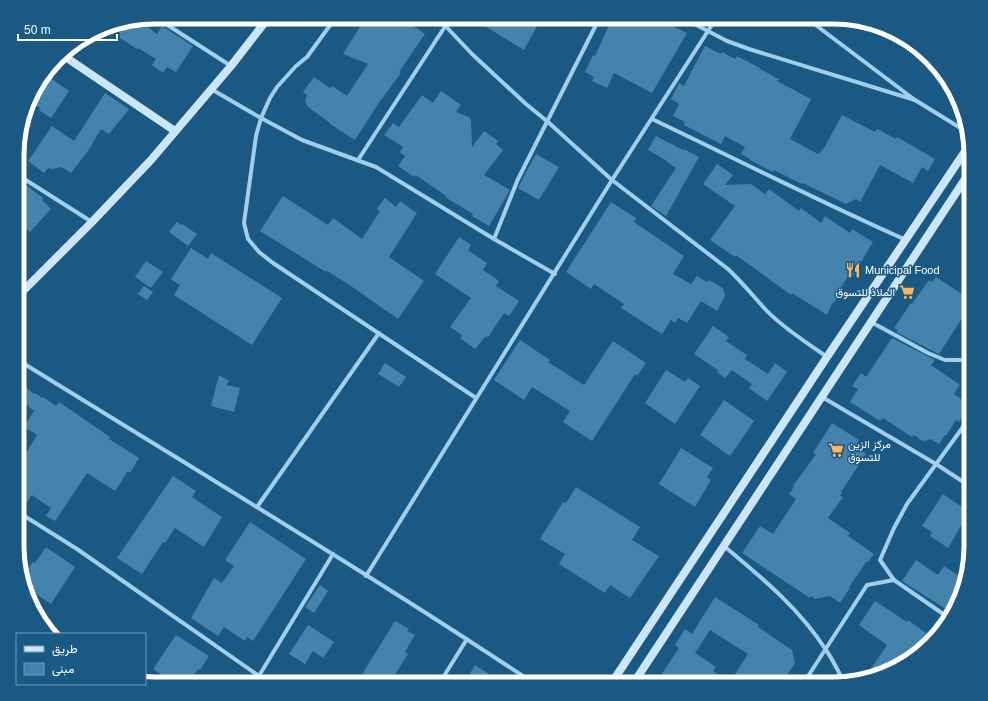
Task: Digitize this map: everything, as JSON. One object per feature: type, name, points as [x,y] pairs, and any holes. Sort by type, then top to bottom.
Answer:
[{"type":"street","points":[[166,24],[231,66]]},
{"type":"street","points":[[24,290],[151,160],[231,66],[264,24]]},
{"type":"street","points":[[331,24],[307,57],[296,66],[277,87],[261,118],[256,136],[244,223],[248,239],[259,252],[273,263],[476,398]]},
{"type":"street","points":[[494,239],[518,179],[597,24]]},
{"type":"street","points":[[696,24],[749,49],[915,100]]},
{"type":"street","points":[[366,576],[612,180],[713,24]]},
{"type":"street","points":[[814,24],[915,100],[961,128]]},
{"type":"street","points":[[358,160],[446,25],[472,54],[612,180],[728,269],[742,281],[765,310],[779,323],[827,357]]},
{"type":"street","points":[[66,58],[175,131]]},
{"type":"street","points":[[211,89],[302,140],[358,160],[392,176],[494,239],[555,274]]},
{"type":"street","points":[[652,119],[848,214],[906,240]]},
{"type":"street","points":[[616,677],[964,153]]},
{"type":"street","points":[[24,179],[92,222]]},
{"type":"street","points":[[638,677],[964,181]]},
{"type":"street","points":[[871,322],[928,353],[945,360],[964,360]]},
{"type":"street","points":[[257,507],[379,333]]},
{"type":"street","points":[[24,364],[333,554],[524,677]]},
{"type":"street","points":[[821,397],[936,464],[964,482]]},
{"type":"street","points":[[944,615],[894,580],[880,560],[894,528],[907,504],[964,426]]},
{"type":"street","points":[[24,516],[77,549],[258,676],[333,554]]},
{"type":"street","points":[[723,546],[758,574],[799,614],[826,650],[841,677]]},
{"type":"street","points":[[808,677],[867,585],[894,580]]},
{"type":"street","points":[[443,677],[467,639]]},
{"type":"building","points":[[144,24],[157,34],[162,26],[193,46],[176,72],[167,67],[163,73],[152,65],[156,59],[120,38],[119,29]]},
{"type":"building","points":[[362,24],[410,24],[425,34],[399,72],[401,73],[378,104],[355,140],[330,124],[308,107],[305,101],[307,95],[303,92],[314,77],[330,88],[332,86],[347,96],[368,64],[343,54]]},
{"type":"building","points":[[484,24],[538,24],[524,50]]},
{"type":"building","points":[[610,24],[668,24],[687,33],[652,93],[614,73],[607,88],[592,81],[594,77],[585,72],[593,55],[595,56]]},
{"type":"building","points":[[705,46],[721,54],[722,52],[735,59],[737,56],[779,79],[777,81],[811,99],[790,139],[818,154],[824,148],[842,115],[875,132],[877,129],[896,139],[897,137],[935,159],[928,171],[922,167],[913,183],[880,165],[860,202],[856,199],[846,204],[774,170],[773,172],[741,154],[745,147],[725,136],[721,144],[684,125],[685,122],[673,116],[679,104],[671,99],[679,83],[684,86]]},
{"type":"building","points":[[49,78],[69,91],[51,118],[39,110],[40,108],[34,104],[41,89]]},
{"type":"building","points":[[441,91],[461,105],[456,112],[469,117],[471,120],[472,147],[484,131],[498,141],[496,144],[503,150],[484,175],[510,190],[489,226],[472,216],[473,214],[445,197],[446,196],[416,175],[414,177],[398,166],[405,156],[400,152],[403,147],[384,135],[393,123],[399,127],[422,95],[433,103]]},
{"type":"building","points":[[105,93],[129,109],[109,134],[101,129],[88,151],[71,173],[61,167],[53,169],[48,168],[44,173],[28,161],[52,126],[74,141]]},
{"type":"building","points":[[656,136],[699,157],[666,216],[651,206],[676,168],[648,150]]},
{"type":"building","points":[[536,154],[559,167],[539,200],[518,188]]},
{"type":"building","points":[[717,164],[733,175],[725,185],[751,184],[765,194],[769,189],[799,211],[801,208],[821,223],[825,216],[850,233],[852,229],[873,242],[852,277],[849,275],[838,292],[837,299],[832,304],[827,315],[792,293],[791,295],[736,255],[735,257],[710,240],[735,206],[703,184]]},
{"type":"building","points":[[24,184],[43,198],[42,200],[51,209],[30,232],[24,227]]},
{"type":"building","points":[[283,196],[328,225],[333,218],[362,239],[380,211],[377,209],[385,198],[396,207],[400,201],[417,213],[389,257],[424,281],[398,319],[351,286],[260,231]]},
{"type":"building","points":[[611,202],[636,218],[634,222],[684,256],[673,274],[691,284],[697,276],[707,282],[709,280],[723,288],[725,296],[717,311],[701,301],[687,323],[678,318],[675,323],[671,320],[662,334],[621,308],[624,304],[594,284],[591,289],[566,272]]},
{"type":"building","points":[[177,222],[197,234],[188,246],[169,232]]},
{"type":"building","points":[[459,237],[471,245],[468,250],[487,263],[483,270],[499,281],[496,286],[519,301],[509,316],[504,313],[488,337],[486,336],[475,349],[460,338],[462,335],[450,327],[471,298],[435,274]]},
{"type":"building","points":[[191,248],[208,259],[211,253],[282,298],[252,345],[174,295],[180,285],[171,279]]},
{"type":"building","points":[[146,261],[163,272],[151,288],[135,277]]},
{"type":"building","points":[[936,277],[964,295],[964,315],[939,354],[896,332],[898,330],[894,328],[929,280],[932,282]]},
{"type":"building","points":[[144,286],[153,292],[147,300],[138,294]]},
{"type":"building","points":[[713,326],[729,337],[726,341],[747,355],[745,359],[768,374],[775,363],[787,372],[767,401],[749,388],[752,384],[732,370],[725,378],[717,372],[718,370],[694,354]]},
{"type":"building","points":[[892,338],[935,360],[931,365],[960,385],[954,394],[964,401],[964,414],[959,422],[956,420],[939,444],[931,439],[925,441],[914,435],[912,437],[883,418],[880,421],[850,402],[858,389],[852,386],[861,373],[866,377]]},
{"type":"building","points":[[520,340],[550,360],[548,362],[584,385],[613,341],[646,363],[637,376],[635,374],[592,441],[563,422],[570,411],[532,387],[524,400],[494,380]]},
{"type":"building","points":[[385,363],[406,377],[399,387],[378,374]]},
{"type":"building","points":[[666,370],[685,382],[688,378],[700,386],[675,424],[645,403]]},
{"type":"building","points":[[219,375],[229,381],[226,385],[240,388],[234,412],[211,406]]},
{"type":"building","points":[[26,387],[34,394],[35,393],[42,398],[43,397],[56,406],[59,402],[110,437],[109,439],[139,458],[130,473],[128,471],[115,491],[87,473],[55,521],[46,516],[51,508],[32,495],[27,502],[24,500],[24,452],[26,453],[37,435],[24,427],[34,411],[24,402],[24,389]]},
{"type":"building","points":[[724,400],[754,421],[730,456],[700,435]]},
{"type":"building","points":[[832,423],[859,440],[857,443],[864,448],[862,451],[866,454],[841,492],[842,493],[840,496],[843,497],[828,518],[850,533],[848,536],[874,554],[868,562],[867,561],[840,603],[830,596],[815,599],[811,596],[810,598],[742,553],[760,526],[773,534],[796,499],[789,494],[794,487],[793,486],[816,454],[813,453]]},
{"type":"building","points":[[681,448],[713,468],[707,477],[711,480],[695,507],[659,484]]},
{"type":"building","points":[[173,476],[196,491],[192,497],[222,517],[204,547],[175,528],[165,543],[163,542],[142,574],[117,558]]},
{"type":"building","points":[[576,487],[640,527],[632,540],[659,556],[630,598],[610,585],[605,593],[559,564],[565,554],[540,539],[563,502],[566,503]]},
{"type":"building","points":[[943,494],[964,509],[964,521],[948,548],[930,536],[932,532],[922,526]]},
{"type":"building","points":[[250,522],[306,559],[253,641],[247,637],[245,641],[224,627],[218,636],[191,618],[214,578],[222,583],[234,566],[225,560]]},
{"type":"building","points":[[46,547],[75,567],[51,604],[32,591],[28,580],[26,568],[28,569],[33,562],[35,563]]},
{"type":"building","points":[[916,560],[938,575],[944,566],[960,577],[957,588],[947,610],[902,581]]},
{"type":"building","points":[[320,585],[328,591],[314,613],[305,607]]},
{"type":"building","points":[[715,597],[759,625],[758,627],[792,650],[795,663],[786,677],[733,677],[748,654],[710,630],[695,653],[716,667],[713,671],[722,677],[660,677],[679,648],[675,645],[685,629],[692,634]]},
{"type":"building","points":[[875,601],[907,622],[908,620],[929,635],[906,655],[891,664],[869,671],[887,645],[859,625]]},
{"type":"building","points":[[395,621],[409,629],[407,631],[415,635],[405,652],[408,654],[393,677],[360,677]]},
{"type":"building","points":[[308,625],[334,642],[323,658],[313,651],[305,664],[289,654]]},
{"type":"building","points":[[176,635],[209,656],[200,670],[198,669],[193,677],[165,677],[153,669]]},
{"type":"building","points":[[475,665],[493,677],[468,677]]},
{"type":"place","name":"Municipal Food","points":[[853,270]]},
{"type":"place","name":"الملاذ للتسوق","points":[[907,292]]},
{"type":"place","name":"مركز الزين للتسوق","points":[[836,450]]}]
